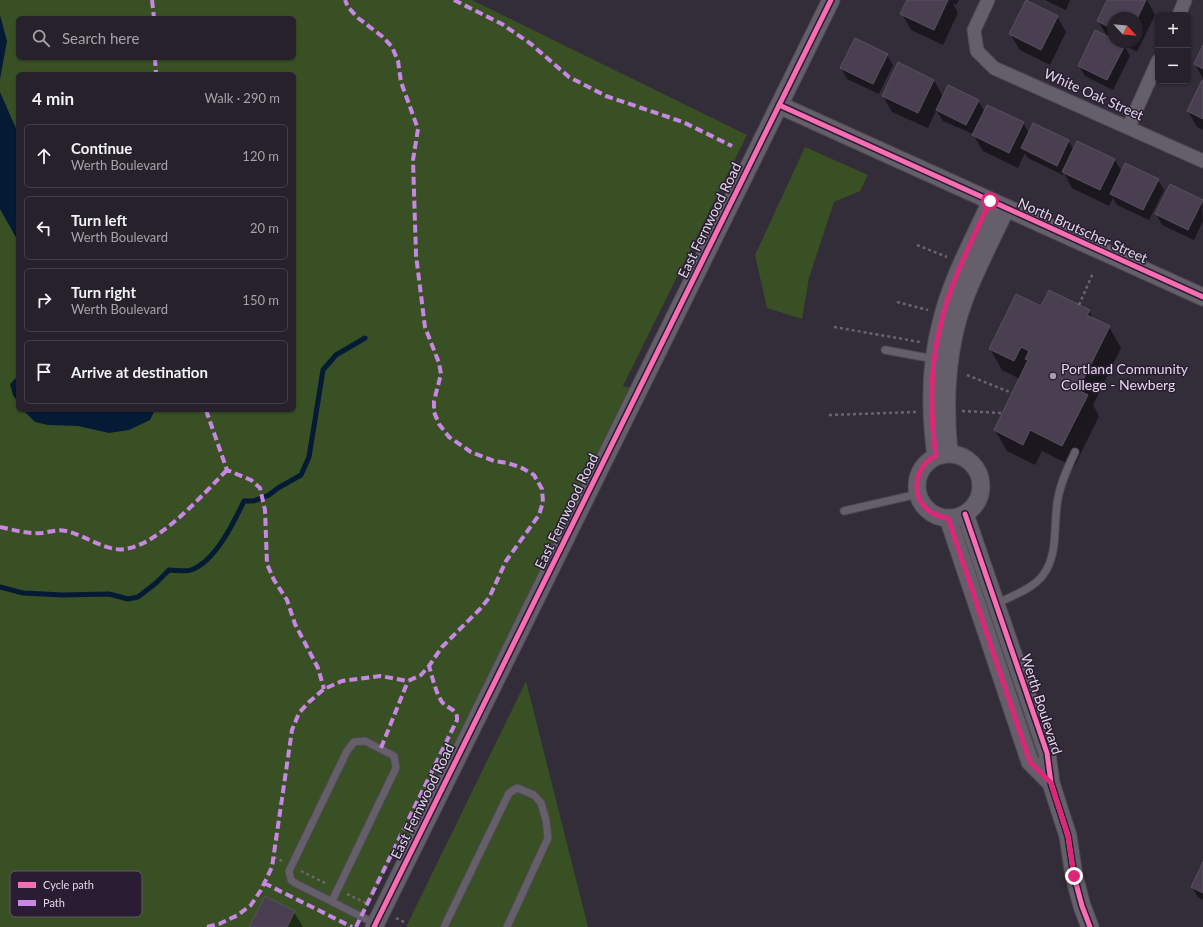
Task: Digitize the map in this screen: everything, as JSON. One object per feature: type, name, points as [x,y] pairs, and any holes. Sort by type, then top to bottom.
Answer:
[{"type":"street","name":"East Fernwood Road","points":[[377,926],[831,0]]},
{"type":"street","name":"White Oak Street","points":[[988,0],[974,30],[977,51],[994,68],[1129,126],[1203,161]]},
{"type":"street","points":[[1179,12],[1185,0]]},
{"type":"street","points":[[1129,126],[1155,68]]},
{"type":"street","name":"North Brutscher Street","points":[[779,105],[1203,297]]},
{"type":"street","points":[[942,455],[933,432],[934,359],[941,323],[952,287],[990,201]]},
{"type":"street","points":[[942,455],[946,420],[949,362],[963,303],[1006,208]]},
{"type":"street","points":[[942,455],[964,457],[973,464],[979,473],[982,484],[981,492],[976,503],[965,514],[948,518],[936,516],[926,509],[919,499],[918,477],[923,467],[942,455]]},
{"type":"street","name":"Werth Boulevard","points":[[965,514],[1047,753],[1051,783],[1068,836],[1074,876],[1082,906],[1090,927]]},
{"type":"street","name":"Werth Boulevard","points":[[948,518],[1030,762],[1051,783]]},
{"type":"lane","points":[[885,350],[934,359]]},
{"type":"lane","points":[[996,604],[1030,586],[1043,576],[1052,555],[1058,498],[1064,476],[1075,452]]},
{"type":"lane","points":[[844,512],[918,494]]},
{"type":"lane","points":[[332,901],[396,768],[394,756],[365,741],[354,742],[347,751],[289,871],[291,880],[295,883],[332,901],[377,926]]},
{"type":"lane","points":[[444,927],[509,793],[517,788],[534,795],[541,803],[546,820],[548,838],[507,927]]},
{"type":"path","points":[[917,245],[951,259]]},
{"type":"path","points":[[1079,305],[1093,273]]},
{"type":"path","points":[[897,302],[933,311]]},
{"type":"path","points":[[834,327],[925,343]]},
{"type":"path","points":[[967,375],[1012,393]]},
{"type":"path","points":[[956,411],[1002,413]]},
{"type":"path","points":[[829,415],[920,412]]},
{"type":"green space","points":[[0,0],[472,0],[747,135],[623,386],[632,388],[412,839],[402,838],[357,927],[0,927]]},
{"type":"green space","points":[[805,147],[868,175],[860,191],[834,202],[809,278],[802,319],[767,308],[755,255]]},
{"type":"green space","points":[[526,681],[588,927],[406,927]]},
{"type":"water","points":[[0,15],[7,41],[0,79]]},
{"type":"water","points":[[0,92],[16,128],[16,237],[0,209]]},
{"type":"water","points":[[16,378],[16,400],[13,395],[10,384]]},
{"type":"water","points":[[25,412],[154,412],[150,420],[129,430],[109,433],[78,426],[48,425],[35,422]]},
{"type":"building","points":[[907,0],[948,0],[934,30],[900,14]]},
{"type":"building","points":[[1026,0],[1058,16],[1041,50],[1009,34]]},
{"type":"building","points":[[1107,0],[1146,0],[1140,12],[1107,12],[1107,26],[1097,21]]},
{"type":"building","points":[[1095,30],[1107,36],[1107,48],[1123,48],[1107,80],[1078,66]]},
{"type":"building","points":[[855,38],[888,54],[873,84],[840,68]]},
{"type":"building","points":[[1203,45],[1203,69],[1194,64]]},
{"type":"building","points":[[898,62],[934,80],[918,113],[882,96]]},
{"type":"building","points":[[1202,80],[1203,81],[1203,119],[1187,111]]},
{"type":"building","points":[[948,85],[979,100],[966,125],[936,110]]},
{"type":"building","points":[[987,105],[1024,122],[1009,153],[972,135]]},
{"type":"building","points":[[1033,123],[1069,140],[1057,166],[1021,148]]},
{"type":"building","points":[[1077,141],[1115,159],[1100,190],[1062,172]]},
{"type":"building","points":[[1125,163],[1159,179],[1143,210],[1110,194]]},
{"type":"building","points":[[1170,184],[1203,200],[1188,230],[1155,214]]},
{"type":"building","name":"Portland Community College - Newberg","points":[[1049,290],[1090,310],[1087,315],[1110,326],[1078,390],[1088,395],[1062,446],[1030,430],[1023,445],[994,430],[1028,360],[1025,359],[1029,351],[1021,347],[1014,361],[989,349],[1016,294],[1041,306]]},
{"type":"building","points":[[1203,862],[1203,893],[1191,887]]},
{"type":"building","points":[[265,896],[295,911],[287,927],[249,927]]},
{"type":"waterway","points":[[0,587],[23,593],[63,595],[109,594],[128,599],[138,597],[156,583],[169,570],[189,571],[200,566],[216,550],[223,540],[244,501],[254,501],[269,495],[301,475],[309,457],[323,370],[336,355],[365,338]]},
{"type":"marked path","points":[[152,0],[154,16]]},
{"type":"marked path","points":[[207,927],[219,924],[238,915],[251,905],[261,890],[272,867],[292,730],[299,713],[324,689],[342,681],[380,676],[408,681],[421,675],[442,647],[489,598],[506,561],[539,515],[543,502],[542,489],[534,475],[522,468],[508,463],[494,461],[471,452],[449,437],[439,424],[434,412],[434,401],[441,374],[439,363],[425,327],[416,255],[413,160],[418,129],[401,82],[398,61],[392,47],[383,37],[358,18],[348,7],[345,0]]},
{"type":"marked path","points":[[454,0],[502,24],[531,44],[569,77],[606,96],[683,122],[732,146]]},
{"type":"marked path","points":[[155,60],[156,72]]},
{"type":"marked path","points":[[207,412],[227,470],[251,480],[260,488],[265,510],[267,564],[274,580],[287,600],[295,624],[318,668],[324,689]]},
{"type":"marked path","points":[[0,527],[32,533],[63,530],[109,548],[129,548],[160,533],[191,507],[227,470]]},
{"type":"marked path","points":[[356,927],[457,720],[457,716],[454,711],[442,702],[434,685],[429,666]]},
{"type":"marked path","points":[[381,748],[408,681]]},
{"type":"marked path","points":[[264,883],[352,927]]},
{"type":"cycle path","points":[[374,927],[831,0]]},
{"type":"cycle path","points":[[779,105],[1203,297]]},
{"type":"cycle path","points":[[965,514],[1047,753],[1051,783],[1068,836],[1074,876],[1082,906],[1090,927]]},
{"type":"place","name":"Portland Community College - Newberg","points":[[1053,376]]},
{"type":"route","points":[[990,201],[952,287],[941,323],[934,359],[933,432],[936,456],[929,460],[923,467],[918,477],[916,488],[919,499],[926,509],[936,516],[948,518],[1030,762],[1051,783],[1068,836],[1074,876]]}]
